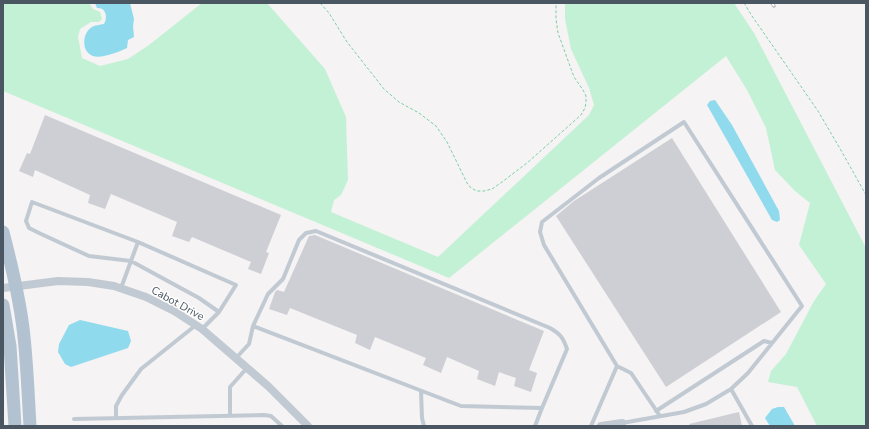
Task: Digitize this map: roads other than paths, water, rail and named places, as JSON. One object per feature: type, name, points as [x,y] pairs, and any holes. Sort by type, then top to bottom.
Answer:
[{"type":"main road","points":[[3,232],[9,288],[23,327],[30,426]]},
{"type":"main road","points":[[3,304],[10,346],[15,426]]},
{"type":"street","name":"Cabot Drive","points":[[9,288],[58,281],[88,282],[114,286],[146,297],[174,311],[199,327],[268,386],[308,426]]},
{"type":"street","points":[[601,426],[622,423]]},
{"type":"lane","points":[[622,423],[684,412],[706,404],[731,388],[748,374],[802,306],[684,122],[599,178],[542,222],[540,232],[544,245],[617,366],[631,374],[660,416]]},
{"type":"lane","points":[[116,418],[116,406],[141,369],[219,312],[236,285],[138,242],[32,202],[26,221],[29,228],[89,256],[131,261],[199,298],[219,312]]},
{"type":"lane","points":[[236,358],[249,344],[253,326],[268,294],[283,279],[299,240],[306,233],[316,230],[550,328],[560,334],[567,349],[535,426]]},
{"type":"lane","points":[[121,288],[138,242]]},
{"type":"lane","points":[[253,326],[461,406],[542,408]]},
{"type":"lane","points":[[656,411],[764,341],[772,343]]},
{"type":"lane","points":[[591,426],[617,366]]},
{"type":"lane","points":[[230,416],[230,387],[247,368]]},
{"type":"lane","points":[[731,388],[752,426]]},
{"type":"lane","points":[[421,391],[422,418],[424,426]]},
{"type":"lane","points":[[74,419],[264,415],[271,416],[282,426]]},
{"type":"water","points":[[95,3],[130,3],[134,19],[134,37],[128,40],[127,48],[101,57],[93,56],[86,51],[84,42],[86,34],[93,26],[104,24],[106,18],[104,11],[97,8]]},
{"type":"water","points":[[715,100],[732,125],[779,211],[780,220],[777,222],[772,220],[707,105],[710,101]]},
{"type":"water","points":[[80,320],[128,331],[131,341],[128,348],[71,367],[65,364],[58,352],[59,344],[69,325]]},
{"type":"water","points":[[784,407],[795,426],[770,426],[765,418],[772,409]]}]
